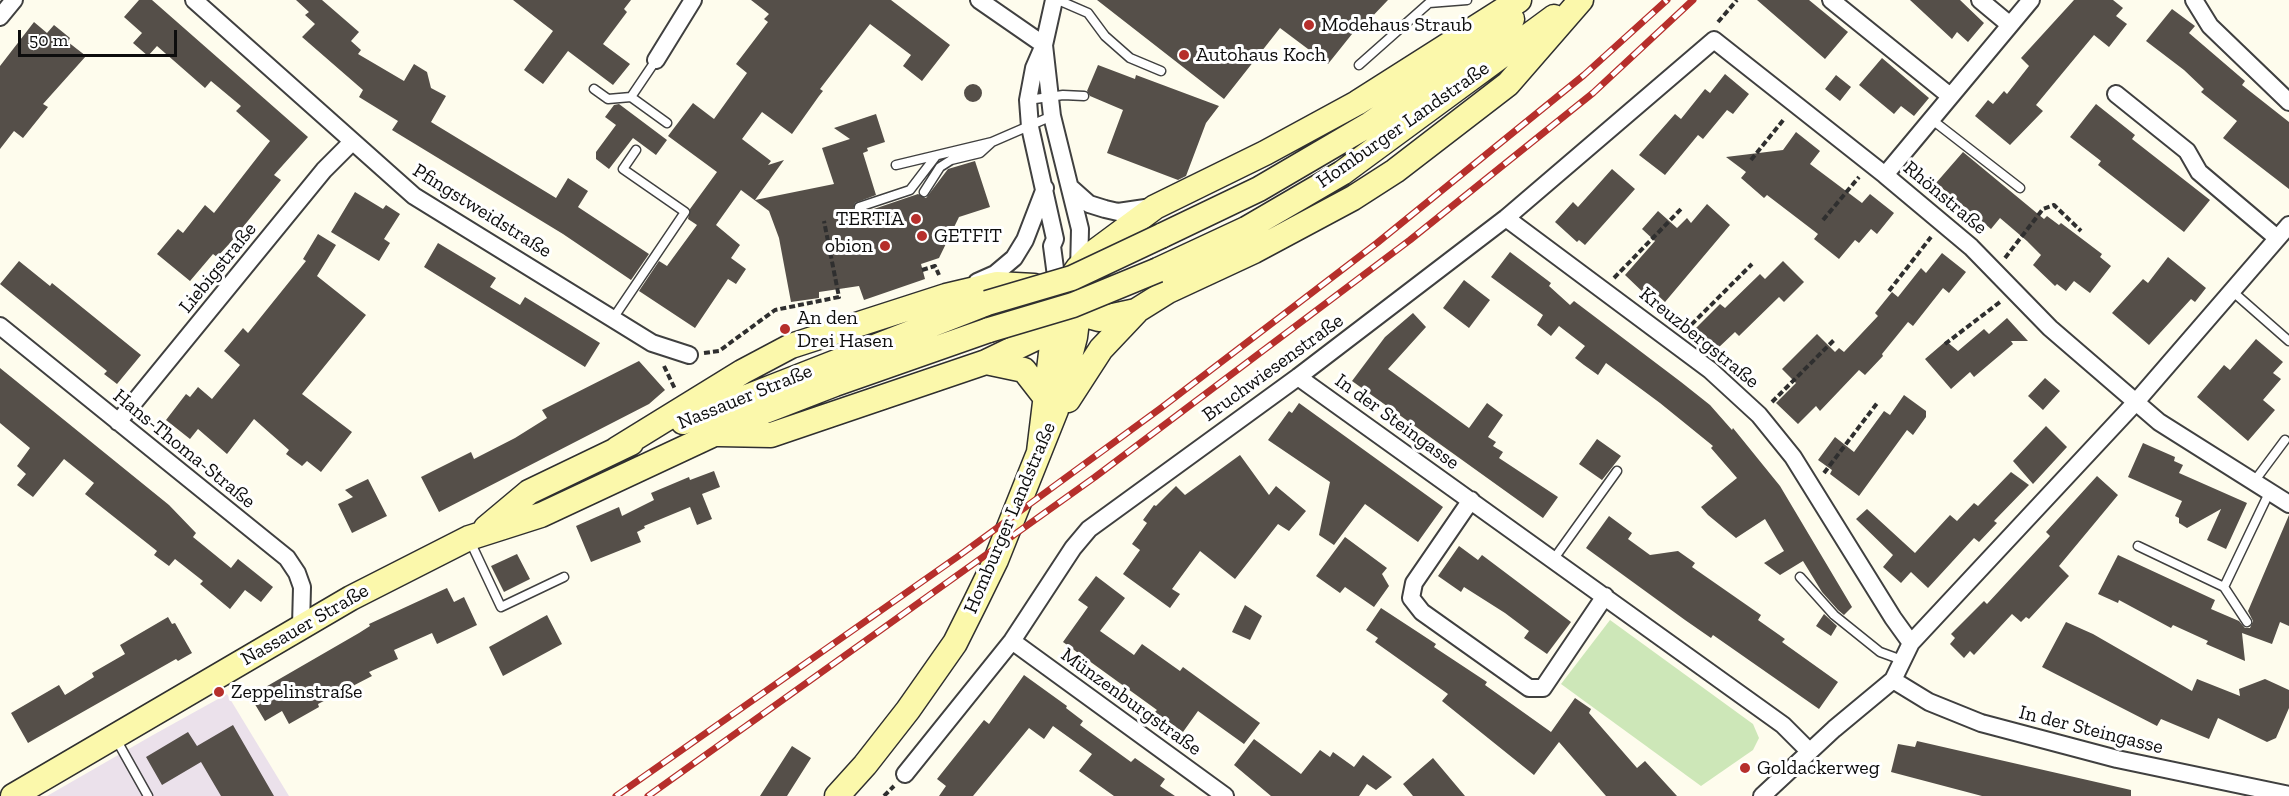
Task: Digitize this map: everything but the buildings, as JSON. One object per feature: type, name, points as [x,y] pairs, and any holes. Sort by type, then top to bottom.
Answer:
[{"type":"main road","points":[[1058,296],[1078,268],[1093,253],[1155,207],[1265,153],[1357,103],[1520,0]]},
{"type":"main road","name":"Homburger Landstraße","points":[[1161,236],[1259,189],[1370,124],[1477,48],[1534,0]]},
{"type":"main road","name":"Homburger Landstraße","points":[[1158,270],[1246,229],[1342,173],[1577,0]]},
{"type":"main road","points":[[1039,452],[1082,375],[1101,349],[1136,311],[1168,291],[1254,250],[1353,198],[1395,171],[1509,84],[1581,0]]},
{"type":"main road","name":"Nassauer Straße","points":[[473,536],[529,492],[617,449],[987,303],[1072,278],[1161,236]]},
{"type":"main road","name":"Nassauer Straße","points":[[13,796],[301,626],[473,536],[541,515],[710,434],[835,384],[989,330],[1073,305],[1158,270]]},
{"type":"main road","points":[[617,449],[742,372],[791,346],[944,289],[997,284],[1034,286],[1058,296],[1078,313],[1099,320],[1136,311]]},
{"type":"main road","name":"Homburger Landstraße","points":[[1039,452],[1058,296]]},
{"type":"main road","points":[[710,434],[771,435],[986,362],[1038,337],[1055,332],[1078,313]]},
{"type":"main road","name":"Homburger Landstraße","points":[[837,796],[865,765],[955,643],[996,560],[1056,410],[1075,336],[1078,313]]},
{"type":"main road","points":[[986,362],[1024,370],[1045,397]]},
{"type":"main road","name":"Homburger Landstraße","points":[[850,796],[865,765]]},
{"type":"street","points":[[0,17],[14,0]]},
{"type":"street","name":"Pfingstweidstraße","points":[[194,0],[414,196],[614,317],[652,343],[689,355]]},
{"type":"street","points":[[656,60],[693,0]]},
{"type":"street","points":[[979,0],[1044,45]]},
{"type":"street","points":[[1056,0],[1044,45],[1034,68],[1028,100],[1030,127],[1055,239],[1052,246],[1058,296]]},
{"type":"street","points":[[1832,0],[1950,96]]},
{"type":"street","points":[[1980,0],[2010,25]]},
{"type":"street","points":[[1885,175],[2031,0]]},
{"type":"street","points":[[2194,0],[2210,27],[2289,102]]},
{"type":"street","name":"Rhönstraße","points":[[1714,40],[1942,222],[1995,270],[2050,328],[2135,403],[2159,422],[2252,483],[2289,504]]},
{"type":"street","name":"Bruchwiesenstraße","points":[[905,774],[1012,641],[1073,548],[1089,529],[1298,377],[1506,218],[1714,40]]},
{"type":"street","points":[[1044,45],[1052,116],[1080,229],[1078,313]]},
{"type":"street","points":[[2116,94],[2187,152],[2199,172],[2277,238]]},
{"type":"street","name":"Liebigstraße","points":[[118,422],[324,170],[352,142]]},
{"type":"street","points":[[944,289],[995,274],[1014,258],[1025,240],[1045,187]]},
{"type":"street","points":[[1071,188],[1089,204],[1118,212],[1155,207]]},
{"type":"street","name":"Kreuzbergstraße","points":[[1506,218],[1674,343],[1736,392],[1759,415],[1793,457],[1893,618],[1911,643]]},
{"type":"street","points":[[1762,796],[1809,751],[1893,680],[1911,643],[2135,403],[2289,225]]},
{"type":"street","name":"Hans-Thoma-Straße","points":[[0,326],[287,558],[297,573],[302,587],[301,626]]},
{"type":"street","name":"In der Steingasse","points":[[1298,377],[1783,725],[1809,751]]},
{"type":"street","points":[[1471,500],[1414,583],[1411,598],[1431,618],[1529,688],[1543,688],[1605,597]]},
{"type":"street","name":"Münzenburgstraße","points":[[1012,641],[1225,796]]},
{"type":"street","name":"In der Steingasse","points":[[1893,680],[1929,702],[1981,723],[2117,759],[2289,795]]},
{"type":"lane","points":[[1056,0],[1088,13],[1105,36],[1130,58],[1161,71]]},
{"type":"lane","points":[[1359,65],[1429,3],[1467,0]]},
{"type":"lane","points":[[631,97],[656,60]]},
{"type":"lane","points":[[594,89],[608,99],[631,97],[667,123]]},
{"type":"lane","points":[[1028,100],[1063,95],[1084,96]]},
{"type":"lane","points":[[896,165],[992,142],[1052,116]]},
{"type":"lane","points":[[1931,118],[2020,188]]},
{"type":"lane","points":[[924,192],[940,167],[951,160],[980,153],[992,142]]},
{"type":"lane","points":[[614,317],[685,212],[623,169],[636,150]]},
{"type":"lane","points":[[858,215],[859,207],[910,190],[936,156]]},
{"type":"lane","points":[[2232,291],[2289,341]]},
{"type":"lane","points":[[2252,483],[2285,440]]},
{"type":"lane","points":[[1553,560],[1617,471]]},
{"type":"lane","points":[[2224,586],[2269,494]]},
{"type":"lane","points":[[473,536],[501,607],[564,577]]},
{"type":"lane","points":[[2138,546],[2224,586],[2247,622]]},
{"type":"lane","points":[[1800,577],[1834,615],[1880,651],[1902,660]]},
{"type":"lane","points":[[114,736],[148,796]]},
{"type":"path","points":[[1714,40],[1718,21],[1737,0]]},
{"type":"path","points":[[1751,160],[1796,104]]},
{"type":"path","points":[[1823,220],[1870,163]]},
{"type":"path","points":[[1995,270],[2043,209],[2054,206],[2081,231]]},
{"type":"path","points":[[1604,289],[1681,209]]},
{"type":"path","points":[[689,355],[719,351],[774,310],[839,297],[824,221]]},
{"type":"path","points":[[1889,291],[1942,222]]},
{"type":"path","points":[[1674,343],[1752,264]]},
{"type":"path","points":[[922,270],[935,266],[944,289]]},
{"type":"path","points":[[1945,344],[2014,291]]},
{"type":"path","points":[[1759,415],[1835,339]]},
{"type":"path","points":[[1813,488],[1878,402]]},
{"type":"shaded area","points":[[227,694],[289,796],[47,796],[153,735]]},
{"type":"green space","points":[[1610,620],[1753,724],[1759,738],[1753,750],[1701,786],[1561,684]]},
{"type":"railway","points":[[616,796],[960,555],[1161,408],[1377,243],[1584,75],[1667,0]]},
{"type":"railway","points":[[648,796],[1095,477],[1410,240],[1593,93],[1693,0]]},
{"type":"place","name":"Modehaus Straub","points":[[1309,25]]},
{"type":"place","name":"Autohaus Koch","points":[[1184,55]]},
{"type":"place","name":"TERTIA","points":[[916,219]]},
{"type":"place","name":"GETFIT","points":[[922,236]]},
{"type":"place","name":"obion","points":[[885,246]]},
{"type":"place","name":"An den Drei Hasen","points":[[785,329]]},
{"type":"place","name":"Zeppelinstraße","points":[[219,692]]},
{"type":"place","name":"Goldackerweg","points":[[1745,768]]}]
